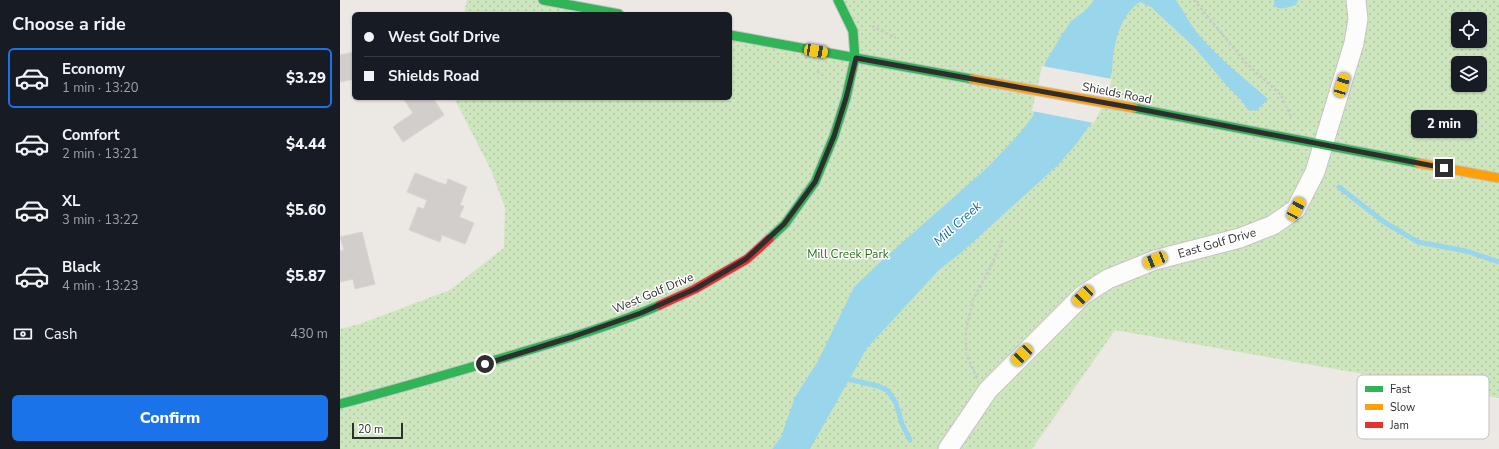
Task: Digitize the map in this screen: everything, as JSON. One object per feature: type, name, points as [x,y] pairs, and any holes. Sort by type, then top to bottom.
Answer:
[{"type":"main road","points":[[543,0],[608,12]]},
{"type":"main road","points":[[838,0],[853,31],[856,58]]},
{"type":"main road","name":"Shields Road","points":[[732,35],[1134,108],[1499,178]]},
{"type":"main road","name":"West Golf Drive","points":[[340,404],[498,360],[572,337],[641,313],[695,289],[746,259],[784,224],[815,182],[834,136],[846,98],[856,58]]},
{"type":"street","name":"East Golf Drive","points":[[948,449],[988,390],[1083,296],[1108,279],[1155,260],[1240,238],[1273,225],[1296,209],[1315,172],[1354,43],[1358,19],[1356,0]]},
{"type":"path","points":[[1194,0],[1246,63],[1281,95],[1293,120]]},
{"type":"path","points":[[869,22],[873,27],[896,38]]},
{"type":"path","points":[[988,390],[976,376],[966,354],[966,330],[973,300],[991,266],[1003,238]]},
{"type":"green space","points":[[467,0],[543,0],[608,12],[464,12]]},
{"type":"green space","name":"Mill Creek Park","points":[[838,0],[1499,0],[1499,398],[1489,396],[1489,375],[1369,375],[1115,330],[1032,449],[340,449],[340,329],[360,324],[450,290],[504,248],[505,208],[491,170],[455,100],[732,100],[732,35],[855,58]]},
{"type":"water","points":[[1094,0],[1176,0],[1195,30],[1206,43],[1268,99],[1256,111],[1248,110],[1194,47],[1151,7],[1140,2],[1124,19],[1121,26],[1114,49],[1112,73],[1102,103],[1038,91],[1045,63],[1061,36],[1071,21],[1086,10]]},
{"type":"water","points":[[1274,0],[1298,0],[1296,5],[1287,8],[1279,8],[1274,6]]},
{"type":"water","name":"Mill Creek","points":[[1038,92],[1092,122],[1077,143],[1058,165],[962,252],[939,270],[867,348],[810,449],[772,449],[781,437],[795,397],[818,361],[854,287],[989,166],[1019,134],[1033,116]]},
{"type":"pier","points":[[1042,66],[1112,79],[1104,103],[1094,123],[1032,111]]},
{"type":"building","points":[[352,52],[352,79],[340,82],[340,55]]},
{"type":"building","points":[[404,100],[434,100],[444,115],[403,142],[393,127],[413,113]]},
{"type":"building","points":[[415,173],[446,185],[448,179],[467,187],[460,205],[464,206],[459,217],[474,223],[465,244],[442,235],[440,242],[409,230],[418,207],[424,209],[427,200],[407,192]]},
{"type":"building","points":[[362,232],[375,284],[355,289],[353,279],[340,282],[340,251],[344,250],[340,237]]},
{"type":"waterway","points":[[1339,187],[1384,222],[1418,242],[1466,251],[1499,262]]},
{"type":"waterway","points":[[843,378],[878,386],[888,391],[896,403],[902,424],[910,440]]},
{"type":"traffic: fast","points":[[543,0],[608,12]]},
{"type":"traffic: fast","points":[[769,239],[785,224],[815,182],[834,136],[846,98],[855,58],[853,31],[838,0]]},
{"type":"traffic: fast","points":[[732,35],[972,79]]},
{"type":"traffic: fast","points":[[1134,108],[1418,163]]},
{"type":"traffic: fast","points":[[340,404],[452,373],[572,337],[660,305]]},
{"type":"traffic: slow","points":[[972,79],[1134,108]]},
{"type":"traffic: slow","points":[[1418,163],[1499,178]]},
{"type":"traffic: jam","points":[[660,305],[695,289],[747,259],[769,239]]},
{"type":"route","points":[[485,364],[572,337],[641,313],[695,289],[746,259],[784,224],[815,182],[834,136],[846,98],[856,58],[1134,108],[1444,168]]}]
